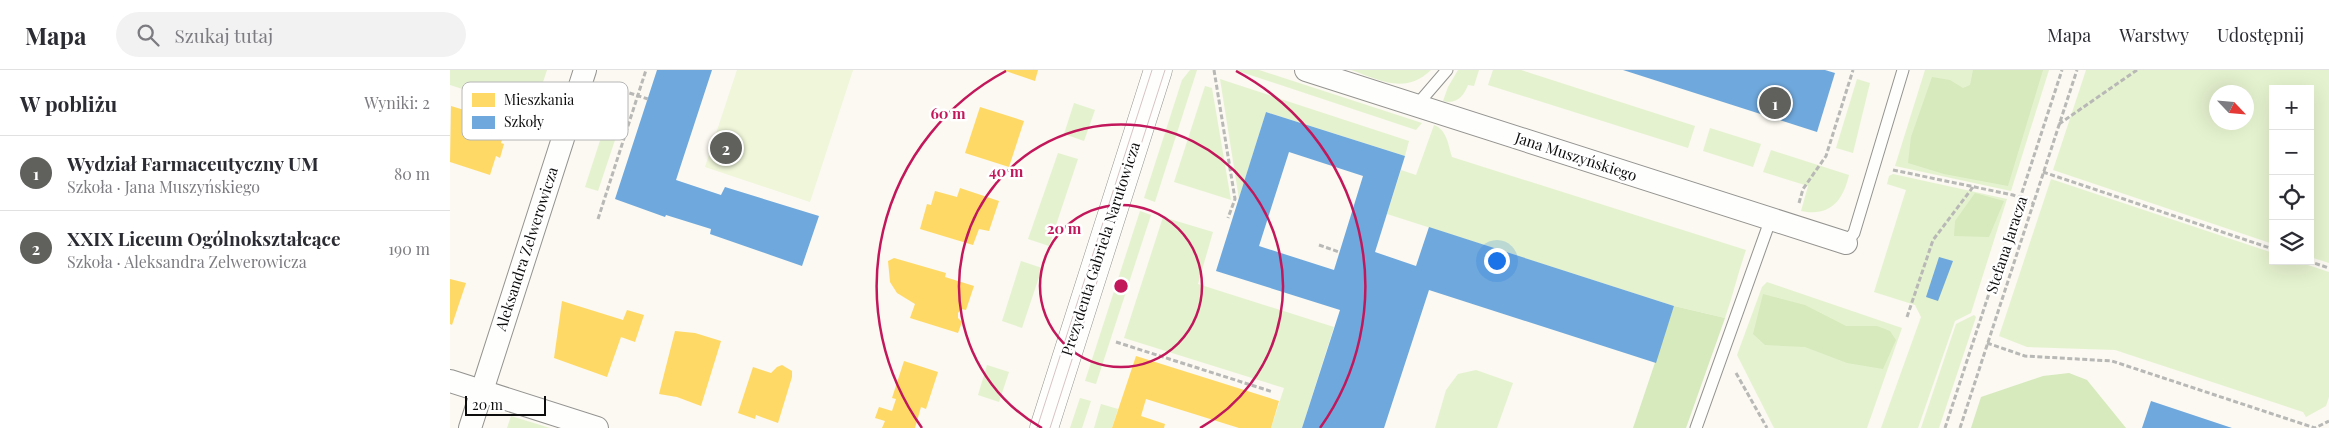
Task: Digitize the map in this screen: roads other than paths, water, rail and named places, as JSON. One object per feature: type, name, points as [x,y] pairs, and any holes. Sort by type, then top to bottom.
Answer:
[{"type":"street","name":"Aleksandra Zelwerowicza","points":[[581,82],[585,70]]},
{"type":"street","name":"Prezydenta Gabriela Narutowicza","points":[[1044,428],[1158,70]]},
{"type":"street","name":"Jana Muszyńskiego","points":[[1306,70],[1791,227],[1846,243]]},
{"type":"street","name":"Aleksandra Zelwerowicza","points":[[470,428],[562,140]]},
{"type":"street","points":[[450,381],[597,428]]},
{"type":"lane","points":[[1416,106],[1447,70]]},
{"type":"lane","points":[[1846,243],[1854,233],[1903,70]]},
{"type":"lane","points":[[1696,428],[1770,220]]},
{"type":"tram line","points":[[1037,428],[1152,70]]},
{"type":"tram line","points":[[1050,428],[1165,70]]},
{"type":"place","name":"Wydział Farmaceutyczny UM","points":[[1775,103]]},
{"type":"place","name":"XXIX Liceum Ogólnokształcące","points":[[726,148]]}]
